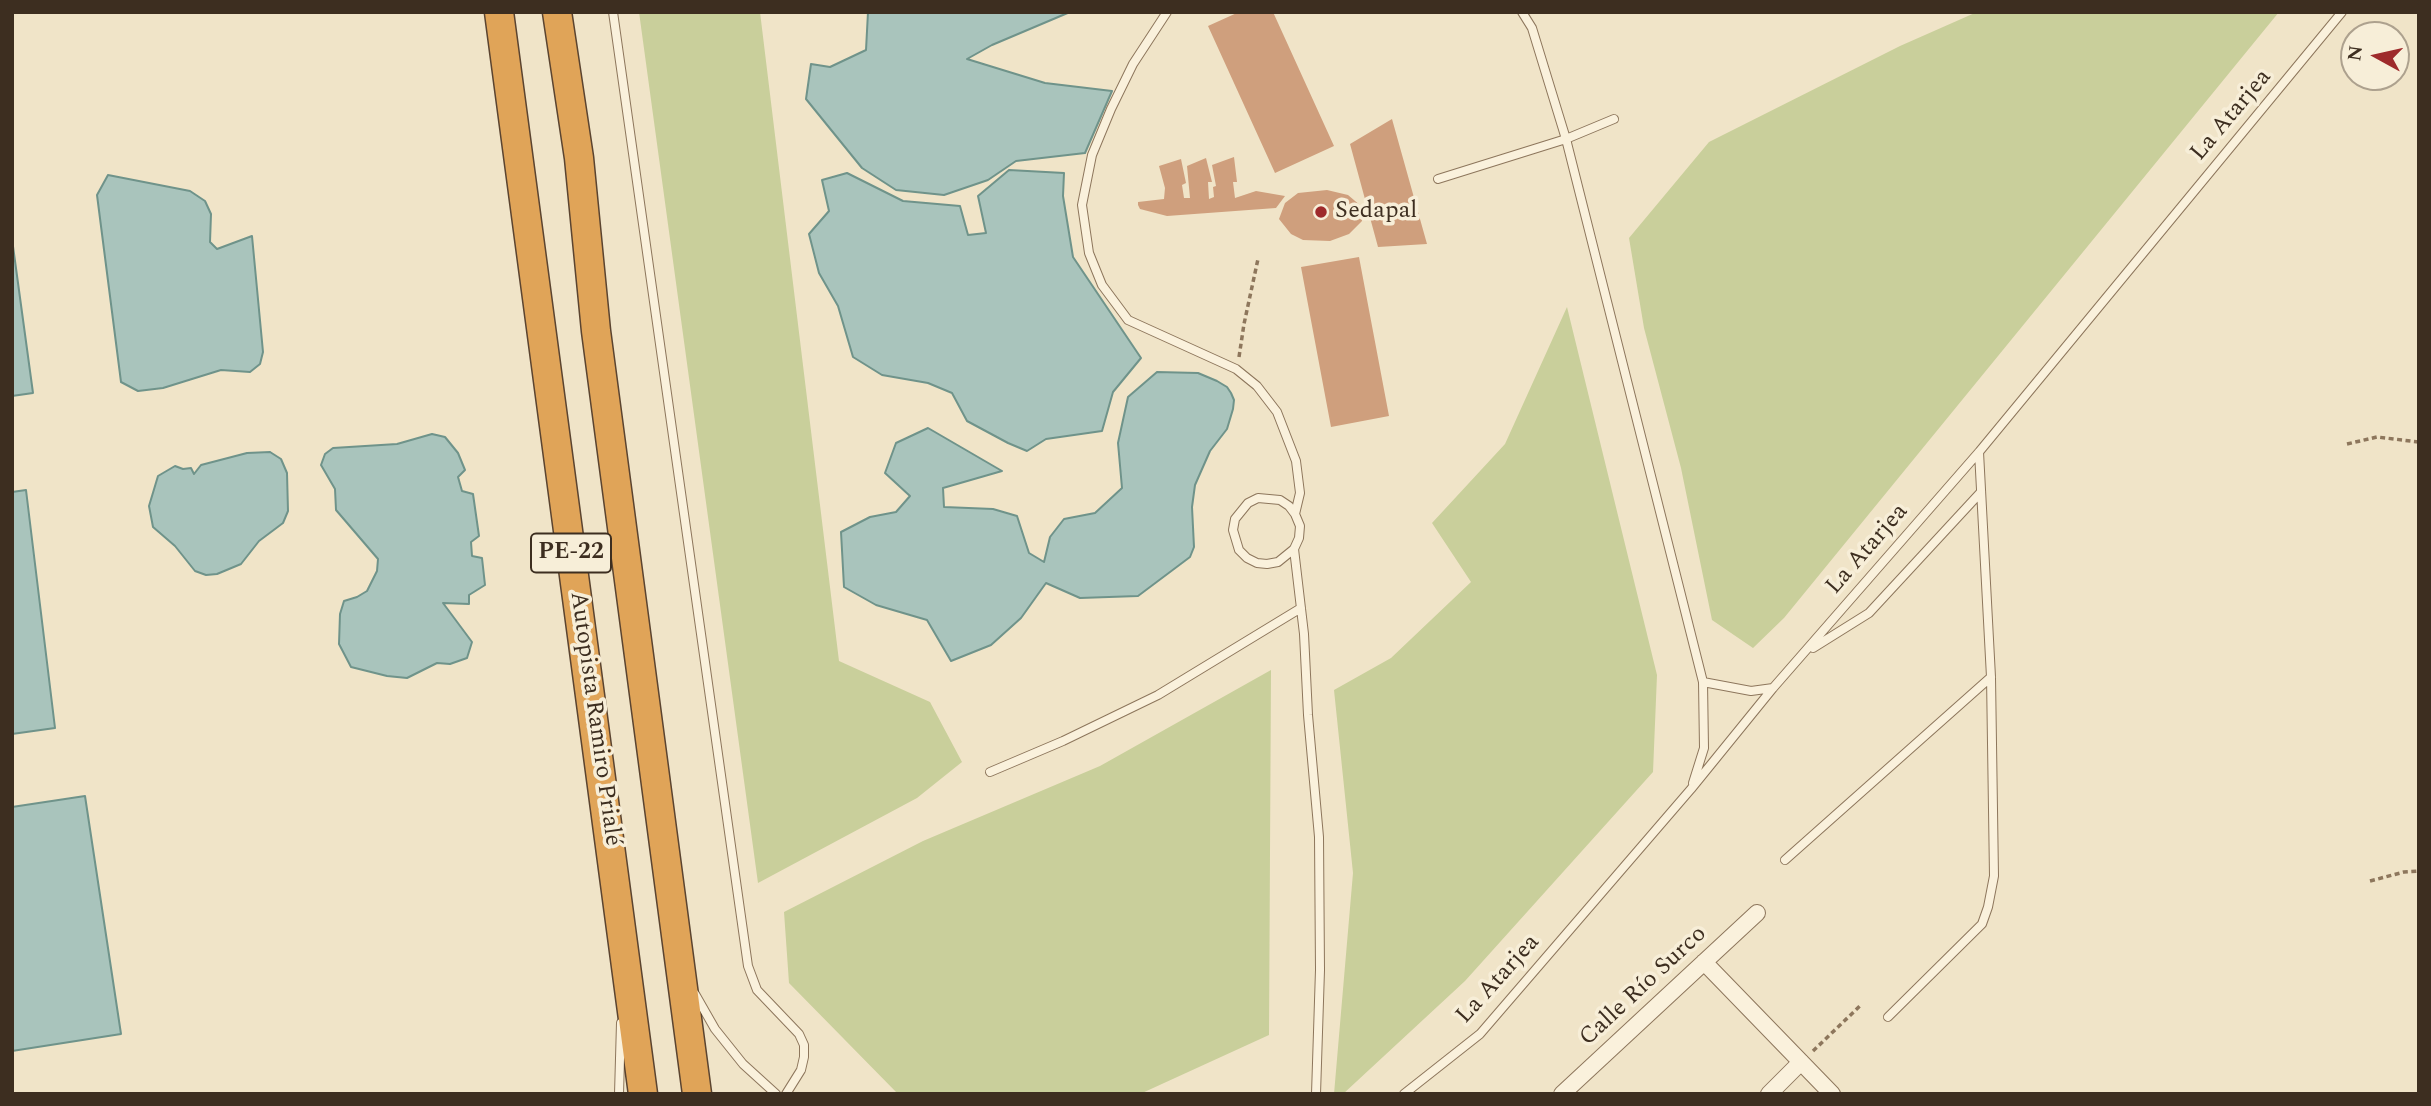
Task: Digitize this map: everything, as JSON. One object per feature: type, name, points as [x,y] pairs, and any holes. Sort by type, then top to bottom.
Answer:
[{"type":"highway","name":"Autopista Ramiro Prialé","points":[[499,12],[643,1094]]},
{"type":"highway","name":"PE-22","points":[[557,12],[579,158],[596,331],[697,1094]]},
{"type":"street","name":"Calle Río Surco","points":[[1562,1094],[1757,913]]},
{"type":"street","points":[[1704,962],[1832,1094]]},
{"type":"street","points":[[1769,1094],[1801,1062]]},
{"type":"lane","points":[[613,12],[748,966],[757,990],[799,1034],[804,1045],[801,1070],[786,1094]]},
{"type":"lane","points":[[1167,12],[1133,64],[1092,155],[1082,205],[1090,253],[1102,285],[1128,320],[1236,369],[1257,386],[1277,412],[1296,461],[1300,493],[1295,514]]},
{"type":"lane","points":[[1522,12],[1532,28],[1566,139],[1703,682],[1704,748],[1691,789]]},
{"type":"lane","name":"La Atarjea","points":[[1404,1094],[1480,1034],[1691,789],[1773,688],[1979,452],[2342,12]]},
{"type":"lane","points":[[1438,179],[1566,139],[1614,118]]},
{"type":"lane","points":[[1888,1017],[1982,924],[1994,876],[1991,677],[1979,452]]},
{"type":"lane","points":[[1804,653],[1869,613],[1981,492]]},
{"type":"lane","points":[[1258,498],[1280,500],[1295,514],[1300,526],[1299,538],[1294,549],[1278,562],[1257,563],[1247,558],[1235,541],[1235,519],[1248,503],[1258,498]]},
{"type":"lane","points":[[1294,549],[1319,837],[1320,970],[1315,1094]]},
{"type":"lane","points":[[990,772],[1063,741],[1158,695],[1301,608]]},
{"type":"lane","points":[[1785,860],[1991,677]]},
{"type":"lane","points":[[1703,682],[1751,691],[1773,688]]},
{"type":"lane","points":[[622,1002],[623,937]]},
{"type":"lane","points":[[679,959],[715,1029],[743,1064],[776,1094]]},
{"type":"lane","points":[[619,1094],[621,1015]]},
{"type":"path","points":[[1236,369],[1258,259]]},
{"type":"path","points":[[2347,444],[2377,437],[2419,442]]},
{"type":"path","points":[[2370,881],[2419,871]]},
{"type":"path","points":[[1801,1062],[1862,1004]]},
{"type":"green space","points":[[639,12],[760,12],[839,661],[930,702],[962,762],[917,798],[758,883]]},
{"type":"green space","points":[[1977,12],[2279,12],[1784,618],[1753,648],[1712,620],[1681,468],[1644,328],[1629,238],[1709,142],[1900,46]]},
{"type":"green space","points":[[1567,307],[1657,675],[1653,772],[1465,981],[1343,1094],[1334,1094],[1353,873],[1334,690],[1391,658],[1471,582],[1432,523],[1505,444]]},
{"type":"green space","points":[[1271,670],[1269,1035],[1140,1094],[898,1094],[789,983],[784,912],[923,841],[1100,766]]},
{"type":"water","points":[[868,12],[1070,12],[992,45],[967,59],[1045,83],[1112,91],[1085,153],[1016,161],[988,180],[944,195],[896,190],[862,168],[806,99],[811,64],[830,67],[866,50]]},
{"type":"water","points":[[1009,170],[1064,173],[1063,196],[1073,257],[1141,358],[1113,392],[1102,431],[1046,439],[1027,451],[967,421],[952,393],[928,383],[882,375],[853,357],[838,306],[819,273],[809,234],[829,211],[822,180],[847,173],[903,201],[960,206],[968,235],[986,233],[978,196]]},
{"type":"water","points":[[108,175],[190,191],[205,201],[211,214],[210,242],[217,249],[252,236],[263,352],[260,364],[250,372],[221,370],[163,388],[138,391],[121,382],[97,195]]},
{"type":"water","points":[[12,239],[33,393],[12,396]]},
{"type":"water","points":[[1157,372],[1198,373],[1227,387],[1234,400],[1227,429],[1210,451],[1195,485],[1192,507],[1194,547],[1190,557],[1138,596],[1080,598],[1046,583],[1021,618],[991,645],[951,661],[927,620],[876,605],[844,587],[841,532],[870,517],[896,512],[910,496],[885,473],[896,443],[928,428],[1002,471],[943,488],[944,507],[993,509],[1017,516],[1029,553],[1044,562],[1050,537],[1064,519],[1095,513],[1122,488],[1118,443],[1128,397]]},
{"type":"water","points":[[432,434],[445,437],[458,453],[465,470],[458,477],[462,491],[473,494],[479,536],[471,542],[472,556],[482,558],[485,585],[469,595],[469,604],[443,603],[472,642],[467,658],[450,664],[437,663],[407,678],[351,667],[339,644],[340,614],[344,601],[367,591],[377,571],[378,559],[336,510],[335,489],[321,465],[325,454],[333,448],[397,444]]},
{"type":"water","points":[[270,452],[281,459],[287,473],[288,511],[283,523],[259,541],[241,564],[217,574],[206,575],[195,571],[175,546],[153,527],[149,506],[158,476],[175,466],[191,468],[194,474],[201,465],[247,453]]},
{"type":"water","points":[[26,490],[55,728],[12,734],[12,492]]},
{"type":"water","points":[[85,796],[121,1034],[12,1051],[12,807]]},
{"type":"building","points":[[1239,12],[1273,12],[1334,146],[1275,173],[1208,26]]},
{"type":"building","points":[[1392,119],[1427,244],[1378,247],[1350,144]]},
{"type":"building","points":[[1234,157],[1237,182],[1233,182],[1235,198],[1256,191],[1285,196],[1276,208],[1167,216],[1140,209],[1138,202],[1164,199],[1165,188],[1159,166],[1181,159],[1186,183],[1182,185],[1184,198],[1190,198],[1187,166],[1206,158],[1212,182],[1208,182],[1209,199],[1214,197],[1213,187],[1216,186],[1212,165]]},
{"type":"building","name":"Sedapal","points":[[1327,190],[1348,195],[1361,206],[1362,221],[1349,234],[1330,241],[1303,240],[1291,234],[1279,219],[1285,203],[1298,193]]},
{"type":"building","points":[[1359,257],[1389,416],[1331,427],[1301,267]]},
{"type":"place","name":"Sedapal","points":[[1321,212]]}]
